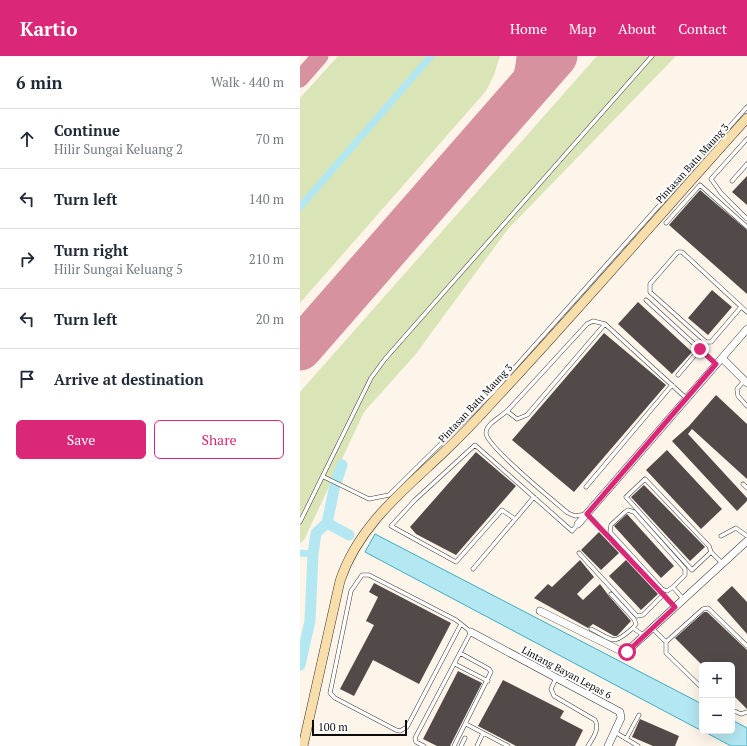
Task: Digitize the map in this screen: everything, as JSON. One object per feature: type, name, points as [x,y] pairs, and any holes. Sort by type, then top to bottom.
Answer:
[{"type":"street","name":"Pintasan Batu Maung 3","points":[[303,746],[340,581],[346,561],[364,533],[395,498],[446,451],[499,396],[747,118]]},
{"type":"street","points":[[578,524],[747,329]]},
{"type":"street","points":[[722,358],[746,382]]},
{"type":"street","points":[[540,611],[625,654],[723,565],[747,541]]},
{"type":"street","name":"Lintang Bayan Lepas 6","points":[[472,632],[620,712],[621,718],[608,746]]},
{"type":"lane","points":[[300,522],[371,378],[385,359],[652,56]]},
{"type":"lane","points":[[324,476],[369,499],[389,495],[493,392],[747,106]]},
{"type":"lane","points":[[747,139],[711,179],[721,193],[747,219]]},
{"type":"lane","points":[[732,181],[747,164]]},
{"type":"lane","points":[[666,223],[700,185],[747,227]]},
{"type":"lane","points":[[741,307],[711,342],[706,342],[650,292],[650,284],[678,252],[682,252],[747,312]]},
{"type":"lane","points":[[646,300],[716,364]]},
{"type":"lane","points":[[675,607],[587,514],[575,516],[568,513],[508,461],[488,438],[486,432],[488,427],[507,411],[587,324],[593,321],[605,324],[686,398]]},
{"type":"lane","points":[[507,411],[517,419],[527,415],[605,324]]},
{"type":"lane","points":[[678,375],[700,349]]},
{"type":"lane","points":[[746,382],[737,389],[738,396],[747,406]]},
{"type":"lane","points":[[586,487],[672,385]]},
{"type":"lane","points":[[515,519],[502,510],[456,562],[391,526],[415,500],[475,445],[572,531],[578,524]]},
{"type":"lane","points":[[711,552],[692,570],[626,497],[645,479],[709,546],[711,552],[723,565]]},
{"type":"lane","points":[[743,484],[747,488]]},
{"type":"lane","points":[[473,569],[534,497]]},
{"type":"lane","points":[[628,510],[634,512],[685,569],[685,575],[672,587],[667,591],[662,589],[610,532],[611,525],[628,510]]},
{"type":"lane","points":[[721,536],[736,528],[747,536]]},
{"type":"lane","points":[[579,553],[637,616],[643,615],[663,595]]},
{"type":"lane","points":[[424,746],[416,742],[415,738],[472,632],[460,624],[370,575],[362,575],[351,591],[330,693],[335,698],[396,730],[404,730],[460,624]]},
{"type":"lane","points":[[672,587],[684,600]]},
{"type":"lane","points":[[591,629],[617,640],[636,624],[611,594]]},
{"type":"lane","points":[[699,685],[666,653],[665,645],[666,642],[703,609],[708,608],[747,646]]},
{"type":"lane","points":[[633,628],[644,636]]},
{"type":"lane","points":[[652,628],[666,642]]},
{"type":"lane","points":[[454,746],[488,681],[491,672],[489,669],[460,653]]},
{"type":"lane","points":[[455,664],[488,681]]},
{"type":"lane","points":[[556,678],[551,689],[554,696],[595,720],[597,723],[598,729],[588,746]]},
{"type":"lane","points":[[735,711],[741,714],[747,712]]},
{"type":"lane","points":[[626,739],[639,715]]},
{"type":"lane","points":[[466,724],[508,746]]},
{"type":"lane","points":[[615,732],[638,746]]},
{"type":"lane","points":[[477,746],[483,733]]},
{"type":"lane","points":[[461,746],[465,738]]},
{"type":"lane","points":[[495,746],[498,741]]},
{"type":"green space","points":[[338,56],[500,56],[494,75],[486,91],[300,303],[300,98]]},
{"type":"green space","points":[[597,56],[676,56],[508,229],[415,355],[364,412],[304,540],[300,543],[300,392]]},
{"type":"water","points":[[375,534],[699,702],[699,729],[365,552]]},
{"type":"water","points":[[735,722],[747,728],[747,746],[731,746],[709,734],[735,734]]},
{"type":"building","points":[[747,176],[747,205],[732,192]]},
{"type":"building","points":[[700,190],[747,230],[747,294],[669,225]]},
{"type":"building","points":[[712,290],[732,307],[708,335],[688,318]]},
{"type":"building","points":[[638,302],[692,352],[672,374],[618,324]]},
{"type":"building","points":[[604,333],[666,385],[574,492],[512,440]]},
{"type":"building","points":[[716,395],[747,424],[747,479],[692,429],[688,434],[747,498],[747,501],[737,511],[672,441],[689,426]]},
{"type":"building","points":[[667,450],[722,509],[701,529],[646,470]]},
{"type":"building","points":[[476,452],[516,486],[456,555],[416,534],[410,527]]},
{"type":"building","points":[[644,485],[705,547],[690,561],[631,497]]},
{"type":"building","points":[[627,514],[674,566],[661,578],[614,526]]},
{"type":"building","points":[[599,532],[619,553],[601,570],[581,550]]},
{"type":"building","points":[[580,560],[594,577],[577,594],[583,600],[600,584],[631,621],[617,636],[614,636],[593,624],[588,628],[534,598],[548,584],[552,587]]},
{"type":"building","points":[[626,560],[658,594],[641,610],[609,576]]},
{"type":"building","points":[[374,583],[451,623],[419,684],[373,660],[354,696],[340,689],[374,625],[366,621],[378,597],[369,592]]},
{"type":"building","points":[[732,586],[747,602],[747,634],[717,600]]},
{"type":"building","points":[[704,612],[707,612],[747,650],[747,709],[735,697],[735,662],[699,662],[675,638]]},
{"type":"building","points":[[458,671],[482,683],[450,746],[437,746],[423,739]]},
{"type":"building","points":[[503,680],[564,711],[560,718],[583,730],[575,746],[516,746],[478,726]]},
{"type":"building","points":[[640,719],[679,736],[675,746],[653,746],[632,737]]},
{"type":"waterway","points":[[300,207],[431,56]]},
{"type":"waterway","points":[[337,480],[342,465]]},
{"type":"waterway","points":[[300,665],[310,621],[313,554],[316,533],[327,523],[335,485]]},
{"type":"waterway","points":[[327,523],[349,535]]},
{"type":"waterway","points":[[300,553],[313,554]]},
{"type":"taxiway","points":[[300,79],[320,56]]},
{"type":"taxiway","points":[[502,118],[514,96],[523,73],[525,56]]},
{"type":"runway","points":[[300,349],[556,56]]},
{"type":"route","points":[[627,652],[675,607],[587,514],[716,364],[700,349]]}]
